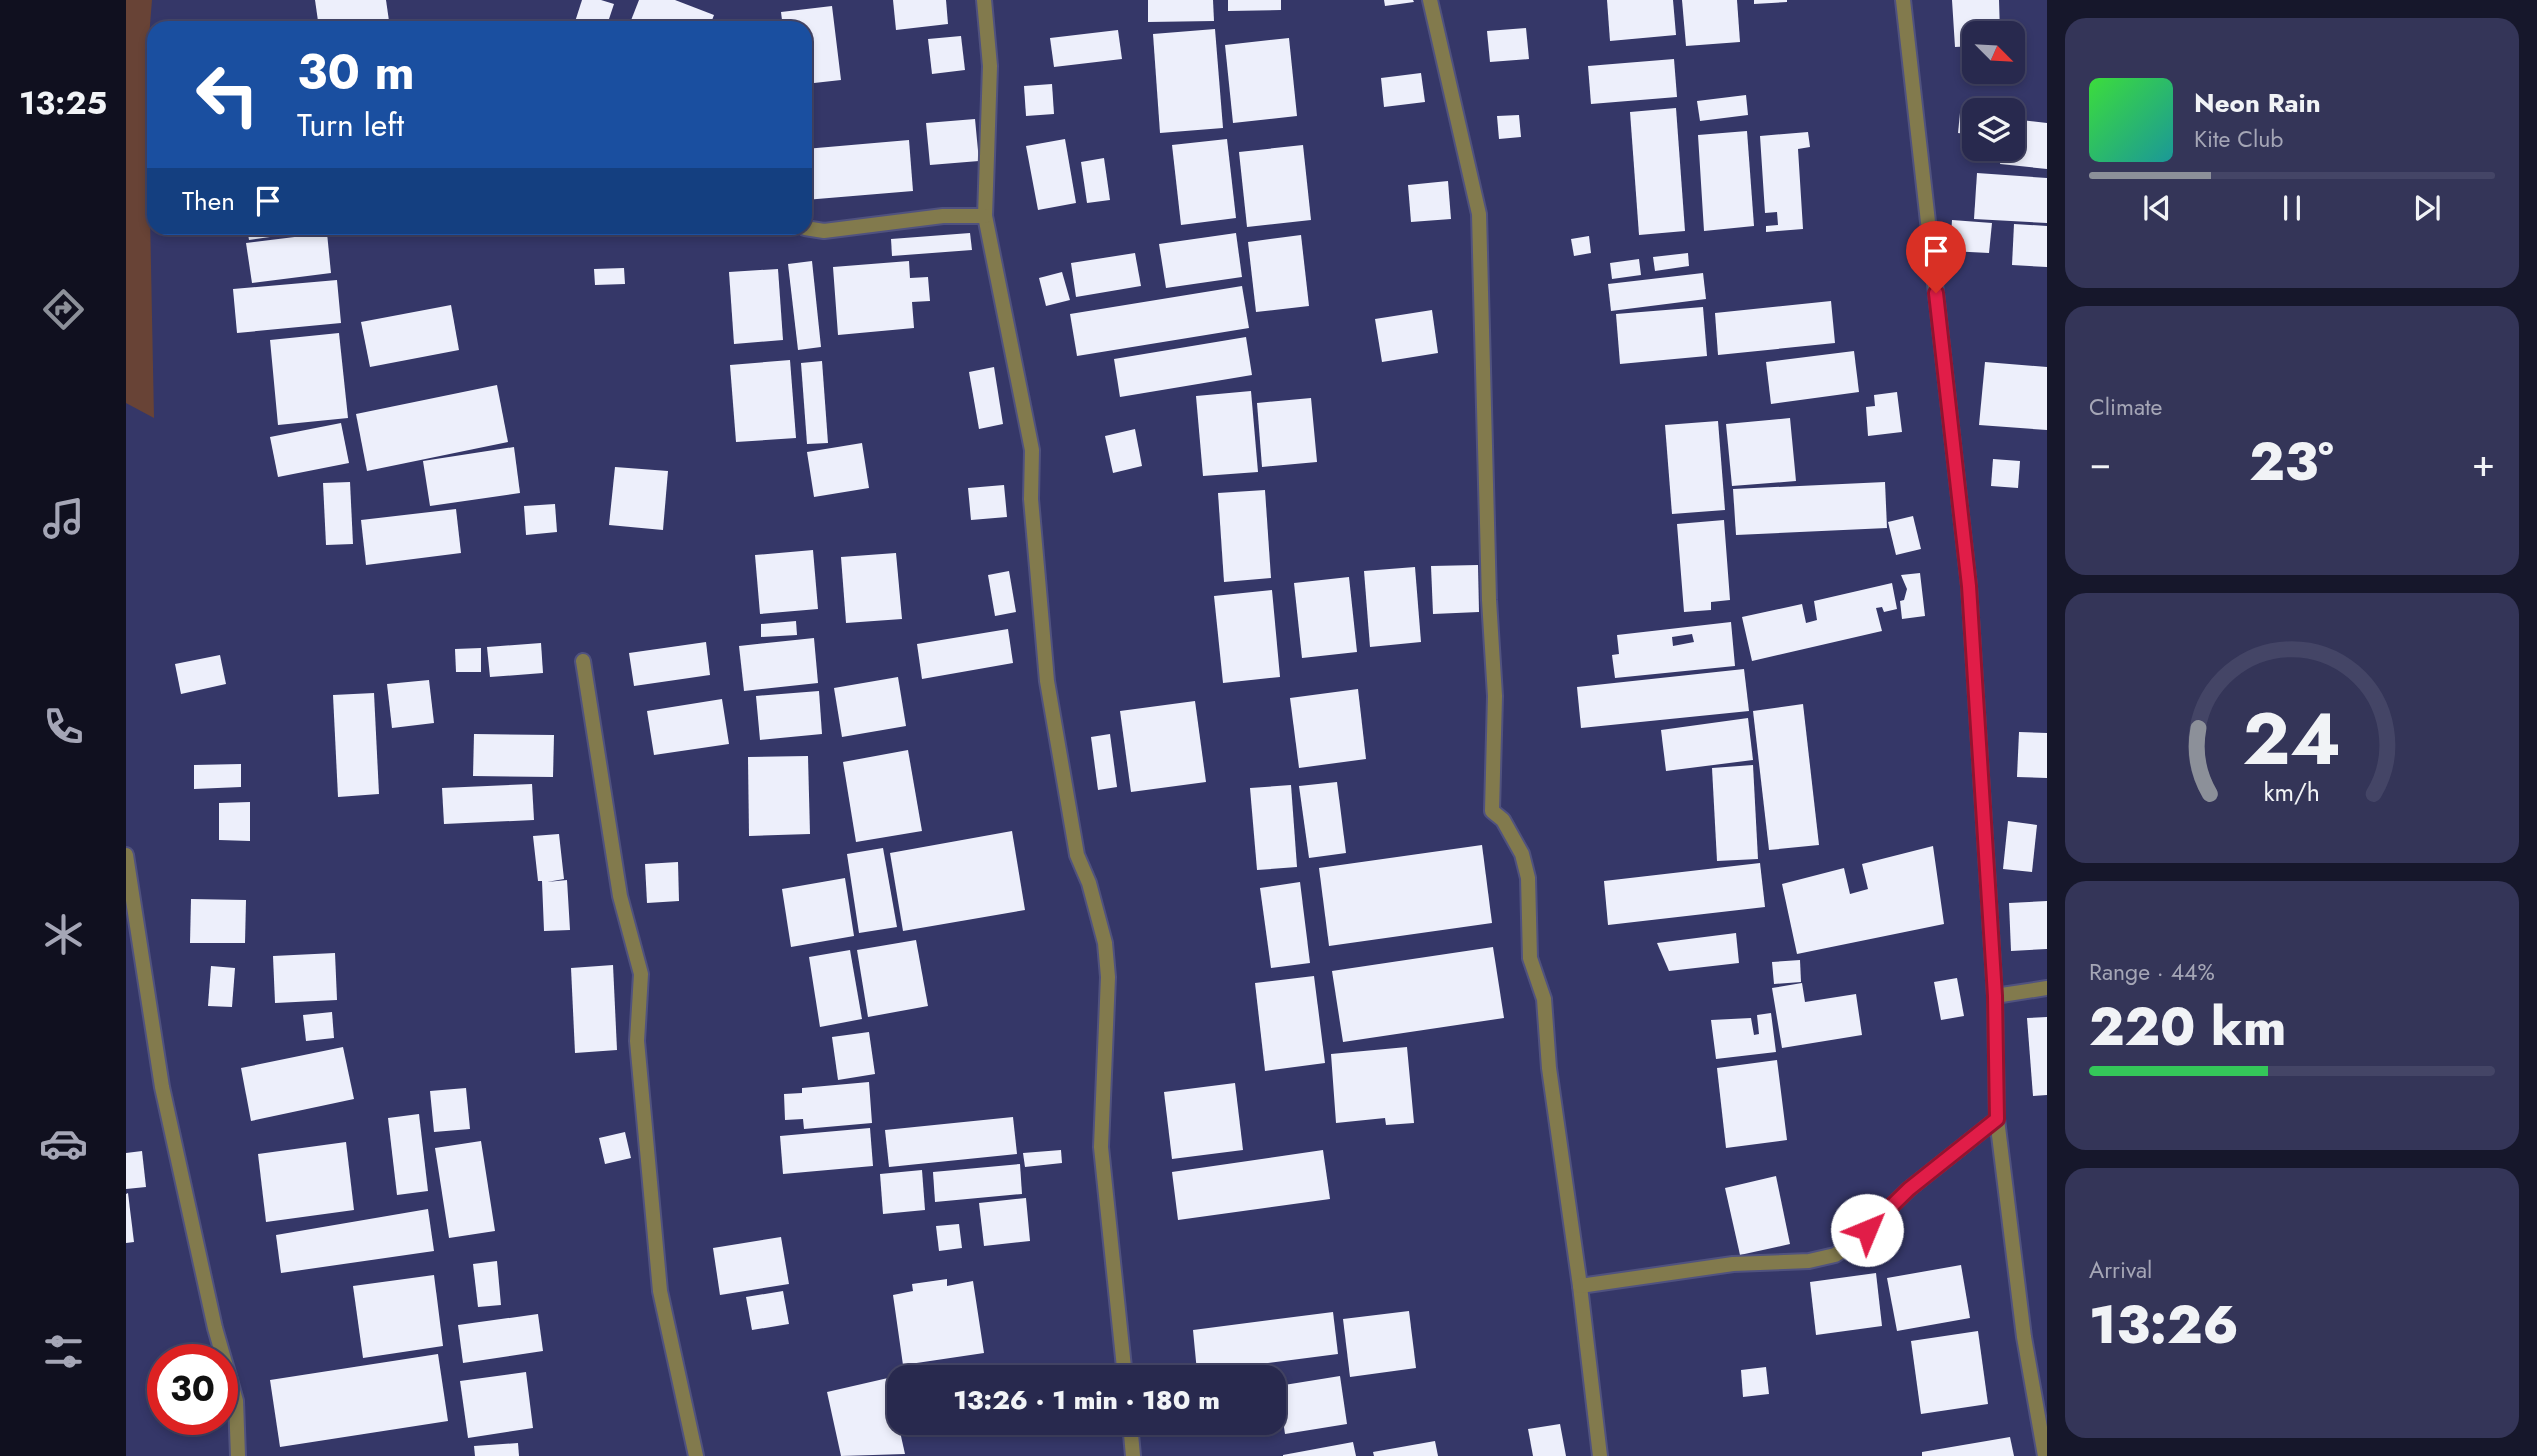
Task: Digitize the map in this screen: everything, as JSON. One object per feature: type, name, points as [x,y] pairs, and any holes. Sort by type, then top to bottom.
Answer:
[{"type":"street","points":[[984,0],[990,66],[985,216],[1032,450],[1031,499],[1047,681],[1077,855],[1089,883],[1105,943],[1108,977],[1101,1147],[1124,1365]]},
{"type":"street","points":[[1430,0],[1479,214],[1489,600],[1495,696],[1492,811],[1503,820],[1522,854],[1528,878],[1530,958],[1544,999],[1549,1068],[1580,1286],[1600,1456]]},
{"type":"street","points":[[1903,0],[1969,586],[1995,996],[1997,1119],[2024,1337],[2045,1456]]},
{"type":"street","points":[[812,229],[824,231],[943,216],[985,216]]},
{"type":"street","points":[[583,661],[620,896],[642,974],[637,1041],[660,1291],[696,1456]]},
{"type":"street","points":[[126,856],[162,1087],[215,1328],[236,1401],[238,1456]]},
{"type":"street","points":[[1995,996],[2047,988]]},
{"type":"street","points":[[1580,1286],[1733,1264],[1810,1261],[1835,1255],[1854,1244],[1909,1189],[1997,1119]]},
{"type":"street","points":[[1130,1435],[1133,1456]]},
{"type":"shaded area","points":[[126,0],[152,0],[150,21],[147,21],[147,235],[150,235],[154,418],[126,403]]},
{"type":"building","points":[[315,0],[386,0],[389,21],[318,21]]},
{"type":"building","points":[[582,0],[601,0],[614,4],[608,21],[575,21]]},
{"type":"building","points":[[639,0],[675,0],[714,15],[712,21],[631,21]]},
{"type":"building","points":[[893,0],[946,0],[948,24],[896,30]]},
{"type":"building","points":[[1148,0],[1213,0],[1214,21],[1148,22]]},
{"type":"building","points":[[1228,0],[1281,0],[1281,10],[1228,11]]},
{"type":"building","points":[[1384,0],[1413,0],[1414,2],[1385,6]]},
{"type":"building","points":[[1607,0],[1673,0],[1676,35],[1610,41]]},
{"type":"building","points":[[1682,0],[1737,0],[1740,42],[1686,46]]},
{"type":"building","points":[[1754,0],[1787,0],[1787,2],[1754,4]]},
{"type":"building","points":[[1952,0],[1999,0],[2000,21],[1962,21],[1962,47],[1955,47]]},
{"type":"building","points":[[832,6],[841,80],[812,83],[812,21],[782,21],[781,12]]},
{"type":"building","points":[[1526,28],[1529,59],[1490,62],[1487,31]]},
{"type":"building","points":[[1215,29],[1223,128],[1160,133],[1153,34]]},
{"type":"building","points":[[1118,30],[1122,59],[1054,67],[1050,38]]},
{"type":"building","points":[[961,36],[965,70],[932,74],[928,39]]},
{"type":"building","points":[[1289,38],[1297,116],[1233,123],[1225,45]]},
{"type":"building","points":[[1674,59],[1677,97],[1591,104],[1588,66]]},
{"type":"building","points":[[1421,73],[1425,102],[1384,107],[1381,78]]},
{"type":"building","points":[[1052,84],[1054,114],[1026,116],[1024,86]]},
{"type":"building","points":[[1746,95],[1748,115],[1700,121],[1697,101]]},
{"type":"building","points":[[1676,108],[1685,231],[1639,235],[1630,112]]},
{"type":"building","points":[[1960,113],[1962,113],[1962,134],[1958,133]]},
{"type":"building","points":[[1519,115],[1521,137],[1499,139],[1497,116]]},
{"type":"building","points":[[975,119],[979,161],[930,165],[926,123]]},
{"type":"building","points":[[2025,120],[2047,123],[2047,169],[2000,164],[2000,161],[2025,161]]},
{"type":"building","points":[[1747,131],[1754,226],[1704,231],[1698,135]]},
{"type":"building","points":[[1808,132],[1810,147],[1798,149],[1803,229],[1766,232],[1766,226],[1778,225],[1777,212],[1765,213],[1760,136]]},
{"type":"building","points":[[1065,139],[1076,203],[1038,210],[1026,146]]},
{"type":"building","points":[[1227,139],[1236,218],[1181,225],[1172,145]]},
{"type":"building","points":[[909,140],[913,191],[812,199],[812,148]]},
{"type":"building","points":[[1303,145],[1311,220],[1247,227],[1239,152]]},
{"type":"building","points":[[1104,158],[1110,200],[1087,203],[1081,162]]},
{"type":"building","points":[[1977,173],[2047,178],[2047,223],[1974,219]]},
{"type":"building","points":[[1448,181],[1451,219],[1411,222],[1408,185]]},
{"type":"building","points":[[1952,220],[1992,223],[1989,253],[1950,251]]},
{"type":"building","points":[[2014,224],[2047,226],[2047,267],[2012,265]]},
{"type":"building","points":[[970,233],[972,250],[892,256],[891,239]]},
{"type":"building","points":[[1236,233],[1242,277],[1166,288],[1159,244]]},
{"type":"building","points":[[248,235],[284,235],[249,240]]},
{"type":"building","points":[[327,235],[331,273],[252,283],[246,243]]},
{"type":"building","points":[[1301,235],[1309,306],[1256,312],[1248,242]]},
{"type":"building","points":[[1589,236],[1591,253],[1574,256],[1571,239]]},
{"type":"building","points":[[1135,253],[1141,286],[1076,297],[1071,263]]},
{"type":"building","points":[[1688,253],[1689,266],[1655,271],[1653,257]]},
{"type":"building","points":[[1639,259],[1641,275],[1612,279],[1610,263]]},
{"type":"building","points":[[812,261],[821,347],[798,350],[788,264]]},
{"type":"building","points":[[909,261],[910,278],[928,277],[930,301],[912,302],[914,328],[838,335],[833,267]]},
{"type":"building","points":[[624,268],[625,284],[595,285],[594,269]]},
{"type":"building","points":[[778,269],[783,340],[734,344],[729,272]]},
{"type":"building","points":[[1062,272],[1070,300],[1046,306],[1039,278]]},
{"type":"building","points":[[1703,273],[1706,299],[1611,311],[1608,284]]},
{"type":"building","points":[[337,280],[341,323],[237,333],[233,289]]},
{"type":"building","points":[[1242,286],[1249,328],[1077,356],[1070,314]]},
{"type":"building","points":[[1831,301],[1835,343],[1718,355],[1715,313]]},
{"type":"building","points":[[451,305],[459,350],[370,367],[361,322]]},
{"type":"building","points":[[1703,307],[1707,356],[1620,364],[1616,314]]},
{"type":"building","points":[[1432,310],[1438,353],[1382,362],[1375,319]]},
{"type":"building","points":[[339,333],[348,418],[278,425],[270,340]]},
{"type":"building","points":[[1246,337],[1252,375],[1120,397],[1114,359]]},
{"type":"building","points":[[1854,351],[1859,392],[1771,404],[1766,362]]},
{"type":"building","points":[[790,360],[796,438],[736,442],[730,365]]},
{"type":"building","points":[[822,361],[828,443],[807,444],[801,363]]},
{"type":"building","points":[[1985,362],[2047,367],[2047,430],[1979,425]]},
{"type":"building","points":[[994,367],[1003,424],[979,429],[969,372]]},
{"type":"building","points":[[497,385],[508,442],[367,471],[356,414]]},
{"type":"building","points":[[1251,391],[1258,472],[1203,476],[1196,396]]},
{"type":"building","points":[[1897,392],[1902,432],[1868,436],[1866,407],[1875,406],[1874,395]]},
{"type":"building","points":[[1311,398],[1317,462],[1262,467],[1257,403]]},
{"type":"building","points":[[1790,418],[1796,481],[1732,486],[1726,424]]},
{"type":"building","points":[[1718,421],[1725,510],[1672,514],[1665,425]]},
{"type":"building","points":[[341,423],[349,463],[278,477],[270,437]]},
{"type":"building","points":[[1135,429],[1142,466],[1113,473],[1105,436]]},
{"type":"building","points":[[862,443],[869,488],[814,497],[807,452]]},
{"type":"building","points":[[514,447],[520,493],[430,506],[423,461]]},
{"type":"building","points":[[1993,459],[2020,461],[2018,488],[1991,486]]},
{"type":"building","points":[[615,467],[668,471],[663,530],[609,525]]},
{"type":"building","points":[[350,482],[353,544],[326,545],[323,483]]},
{"type":"building","points":[[1885,482],[1887,528],[1736,535],[1733,489]]},
{"type":"building","points":[[1004,485],[1007,517],[971,520],[968,488]]},
{"type":"building","points":[[1265,490],[1271,578],[1224,582],[1218,493]]},
{"type":"building","points":[[555,504],[557,532],[526,535],[524,506]]},
{"type":"building","points":[[456,509],[461,553],[366,565],[361,520]]},
{"type":"building","points":[[1913,516],[1921,549],[1896,555],[1888,522]]},
{"type":"building","points":[[1724,520],[1730,600],[1711,602],[1711,610],[1684,612],[1677,524]]},
{"type":"building","points":[[813,550],[818,609],[760,614],[755,555]]},
{"type":"building","points":[[896,553],[902,619],[846,623],[841,557]]},
{"type":"building","points":[[1478,565],[1479,612],[1433,614],[1431,566]]},
{"type":"building","points":[[1415,567],[1421,642],[1370,647],[1364,571]]},
{"type":"building","points":[[1009,571],[1016,612],[995,616],[988,575]]},
{"type":"building","points":[[1920,573],[1925,616],[1902,619],[1900,601],[1904,600],[1907,589],[1901,575]]},
{"type":"building","points":[[1349,577],[1357,652],[1302,658],[1294,583]]},
{"type":"building","points":[[1892,583],[1897,609],[1884,612],[1882,607],[1876,608],[1882,631],[1752,661],[1742,617],[1802,604],[1806,623],[1817,620],[1814,601]]},
{"type":"building","points":[[1272,590],[1280,677],[1223,683],[1214,596]]},
{"type":"building","points":[[796,621],[797,635],[761,637],[761,624]]},
{"type":"building","points":[[1731,622],[1735,666],[1615,678],[1612,655],[1619,654],[1617,635]],"holes":[[[1692,634],[1694,642],[1673,646],[1672,637]]]},
{"type":"building","points":[[1008,629],[1013,663],[922,679],[917,644]]},
{"type":"building","points":[[814,638],[818,683],[744,691],[739,646]]},
{"type":"building","points":[[706,642],[710,675],[634,686],[629,653]]},
{"type":"building","points":[[541,643],[543,673],[490,677],[487,647]]},
{"type":"building","points":[[481,648],[481,672],[456,672],[455,649]]},
{"type":"building","points":[[220,655],[226,684],[181,694],[175,664]]},
{"type":"building","points":[[1744,669],[1749,711],[1581,728],[1577,687]]},
{"type":"building","points":[[898,677],[906,726],[842,737],[834,688]]},
{"type":"building","points":[[429,680],[434,723],[392,728],[387,684]]},
{"type":"building","points":[[1358,689],[1366,759],[1299,768],[1290,698]]},
{"type":"building","points":[[819,691],[822,734],[760,740],[756,696]]},
{"type":"building","points":[[374,693],[379,794],[338,797],[333,695]]},
{"type":"building","points":[[722,699],[729,744],[654,755],[647,711]]},
{"type":"building","points":[[1195,701],[1206,782],[1131,792],[1120,711]]},
{"type":"building","points":[[1803,704],[1819,845],[1769,850],[1753,711]]},
{"type":"building","points":[[1748,718],[1753,760],[1666,771],[1661,730]]},
{"type":"building","points":[[2019,732],[2047,733],[2047,778],[2017,777]]},
{"type":"building","points":[[474,734],[554,735],[553,777],[473,776]]},
{"type":"building","points":[[1110,734],[1117,787],[1098,790],[1091,737]]},
{"type":"building","points":[[908,750],[922,831],[856,842],[843,762]]},
{"type":"building","points":[[808,756],[810,834],[749,836],[748,757]]},
{"type":"building","points":[[241,764],[241,787],[194,789],[194,765]]},
{"type":"building","points":[[1753,765],[1758,859],[1717,861],[1712,768]]},
{"type":"building","points":[[1337,782],[1346,853],[1309,858],[1299,786]]},
{"type":"building","points":[[532,784],[534,820],[444,824],[442,788]]},
{"type":"building","points":[[1291,785],[1297,867],[1257,870],[1250,788]]},
{"type":"building","points":[[250,802],[250,841],[219,840],[219,803]]},
{"type":"building","points":[[2008,821],[2037,825],[2032,872],[2003,869]]},
{"type":"building","points":[[1012,831],[1025,910],[903,931],[890,853]]},
{"type":"building","points":[[559,834],[564,879],[547,882],[567,880],[570,930],[544,931],[542,881],[538,881],[533,836]]},
{"type":"building","points":[[1482,845],[1492,923],[1329,946],[1319,868]]},
{"type":"building","points":[[1933,846],[1944,924],[1797,954],[1782,884],[1844,868],[1850,894],[1868,889],[1862,864]]},
{"type":"building","points":[[883,848],[897,927],[859,933],[847,854]]},
{"type":"building","points":[[678,862],[679,901],[647,903],[645,864]]},
{"type":"building","points":[[1760,863],[1765,907],[1608,925],[1604,881]]},
{"type":"building","points":[[845,878],[854,936],[791,947],[782,889]]},
{"type":"building","points":[[1300,882],[1310,963],[1271,968],[1260,888]]},
{"type":"building","points":[[191,899],[246,900],[245,943],[190,943]]},
{"type":"building","points":[[2047,901],[2047,949],[2011,951],[2009,903]]},
{"type":"building","points":[[1736,933],[1739,963],[1669,971],[1657,943]]},
{"type":"building","points":[[916,940],[928,1006],[868,1017],[857,950]]},
{"type":"building","points":[[1493,947],[1504,1018],[1343,1042],[1332,971]]},
{"type":"building","points":[[850,950],[862,1019],[820,1027],[809,957]]},
{"type":"building","points":[[335,953],[337,1000],[275,1003],[273,956]]},
{"type":"building","points":[[1800,960],[1801,982],[1774,984],[1772,962]]},
{"type":"building","points":[[613,965],[617,1050],[575,1053],[571,968]]},
{"type":"building","points":[[211,966],[235,968],[232,1007],[208,1006]]},
{"type":"building","points":[[1314,976],[1325,1063],[1265,1071],[1255,983]]},
{"type":"building","points":[[1957,978],[1964,1016],[1941,1020],[1934,982]]},
{"type":"building","points":[[1802,983],[1805,1002],[1856,994],[1862,1035],[1782,1048],[1772,988]]},
{"type":"building","points":[[332,1012],[334,1038],[306,1041],[303,1015]]},
{"type":"building","points":[[1771,1013],[1776,1052],[1716,1059],[1711,1020],[1751,1018],[1754,1035],[1759,1034],[1757,1015]]},
{"type":"building","points":[[2047,1017],[2047,1095],[2033,1096],[2027,1018]]},
{"type":"building","points":[[869,1032],[875,1074],[838,1080],[832,1037]]},
{"type":"building","points":[[343,1047],[354,1099],[251,1121],[241,1068]]},
{"type":"building","points":[[1407,1047],[1414,1123],[1386,1125],[1385,1118],[1336,1123],[1331,1054]]},
{"type":"building","points":[[1777,1060],[1787,1140],[1726,1148],[1717,1068]]},
{"type":"building","points":[[869,1082],[872,1123],[804,1129],[803,1119],[785,1120],[784,1094],[802,1093],[802,1088]]},
{"type":"building","points":[[1235,1083],[1243,1150],[1172,1159],[1164,1092]]},
{"type":"building","points":[[466,1088],[470,1129],[434,1132],[430,1091]]},
{"type":"building","points":[[419,1114],[428,1191],[397,1195],[388,1118]]},
{"type":"building","points":[[1013,1117],[1017,1154],[889,1167],[885,1130]]},
{"type":"building","points":[[870,1128],[873,1166],[783,1174],[780,1136]]},
{"type":"building","points":[[625,1132],[631,1158],[605,1164],[599,1138]]},
{"type":"building","points":[[481,1141],[495,1231],[449,1238],[435,1148]]},
{"type":"building","points":[[346,1142],[354,1210],[266,1222],[258,1154]]},
{"type":"building","points":[[1061,1150],[1062,1163],[1025,1167],[1023,1153]]},
{"type":"building","points":[[1323,1150],[1330,1199],[1178,1220],[1172,1172]]},
{"type":"building","points":[[142,1151],[146,1187],[126,1189],[126,1153]]},
{"type":"building","points":[[1020,1164],[1022,1194],[935,1202],[933,1172]]},
{"type":"building","points":[[922,1170],[925,1210],[883,1214],[880,1174]]},
{"type":"building","points":[[1776,1176],[1790,1244],[1740,1255],[1725,1188]]},
{"type":"building","points":[[128,1193],[134,1242],[126,1243],[126,1194]]},
{"type":"building","points":[[1026,1198],[1030,1241],[984,1246],[979,1203]]},
{"type":"building","points":[[428,1209],[434,1251],[281,1273],[276,1235]]},
{"type":"building","points":[[959,1224],[962,1248],[939,1251],[936,1226]]},
{"type":"building","points":[[781,1237],[789,1284],[720,1295],[713,1248]]},
{"type":"building","points":[[497,1261],[501,1305],[478,1307],[473,1264]]},
{"type":"building","points":[[1961,1265],[1970,1318],[1897,1331],[1887,1278]]},
{"type":"building","points":[[1876,1273],[1882,1326],[1816,1335],[1810,1282]]},
{"type":"building","points":[[434,1275],[443,1346],[363,1358],[353,1286]]},
{"type":"building","points":[[947,1279],[947,1286],[973,1281],[984,1353],[903,1365],[893,1295],[913,1291],[912,1284]]},
{"type":"building","points":[[783,1291],[789,1324],[752,1330],[746,1297]]},
{"type":"building","points":[[1409,1311],[1416,1368],[1350,1377],[1343,1319]]},
{"type":"building","points":[[1333,1312],[1338,1354],[1252,1365],[1196,1365],[1193,1330]]},
{"type":"building","points":[[538,1314],[543,1351],[463,1363],[458,1325]]},
{"type":"building","points":[[1978,1331],[1988,1404],[1921,1414],[1911,1341]]},
{"type":"building","points":[[438,1354],[448,1421],[280,1447],[270,1380]]},
{"type":"building","points":[[1766,1367],[1769,1394],[1743,1397],[1741,1370]]},
{"type":"building","points":[[526,1372],[533,1428],[468,1438],[460,1381]]},
{"type":"building","points":[[1340,1376],[1347,1424],[1286,1434],[1286,1385]]},
{"type":"building","points":[[887,1378],[887,1435],[901,1435],[905,1454],[841,1456],[827,1392]]},
{"type":"building","points":[[1560,1424],[1566,1456],[1533,1456],[1528,1429]]},
{"type":"building","points":[[2010,1437],[2014,1456],[1922,1456],[1922,1452]]},
{"type":"building","points":[[1435,1441],[1438,1456],[1374,1456],[1373,1452]]},
{"type":"building","points":[[1353,1442],[1356,1456],[1283,1456],[1283,1455]]},
{"type":"building","points":[[518,1443],[519,1456],[475,1456],[474,1446]]},
{"type":"route","points":[[1867,1230],[1909,1189],[1997,1119],[1995,996],[1969,586],[1936,293]]}]
